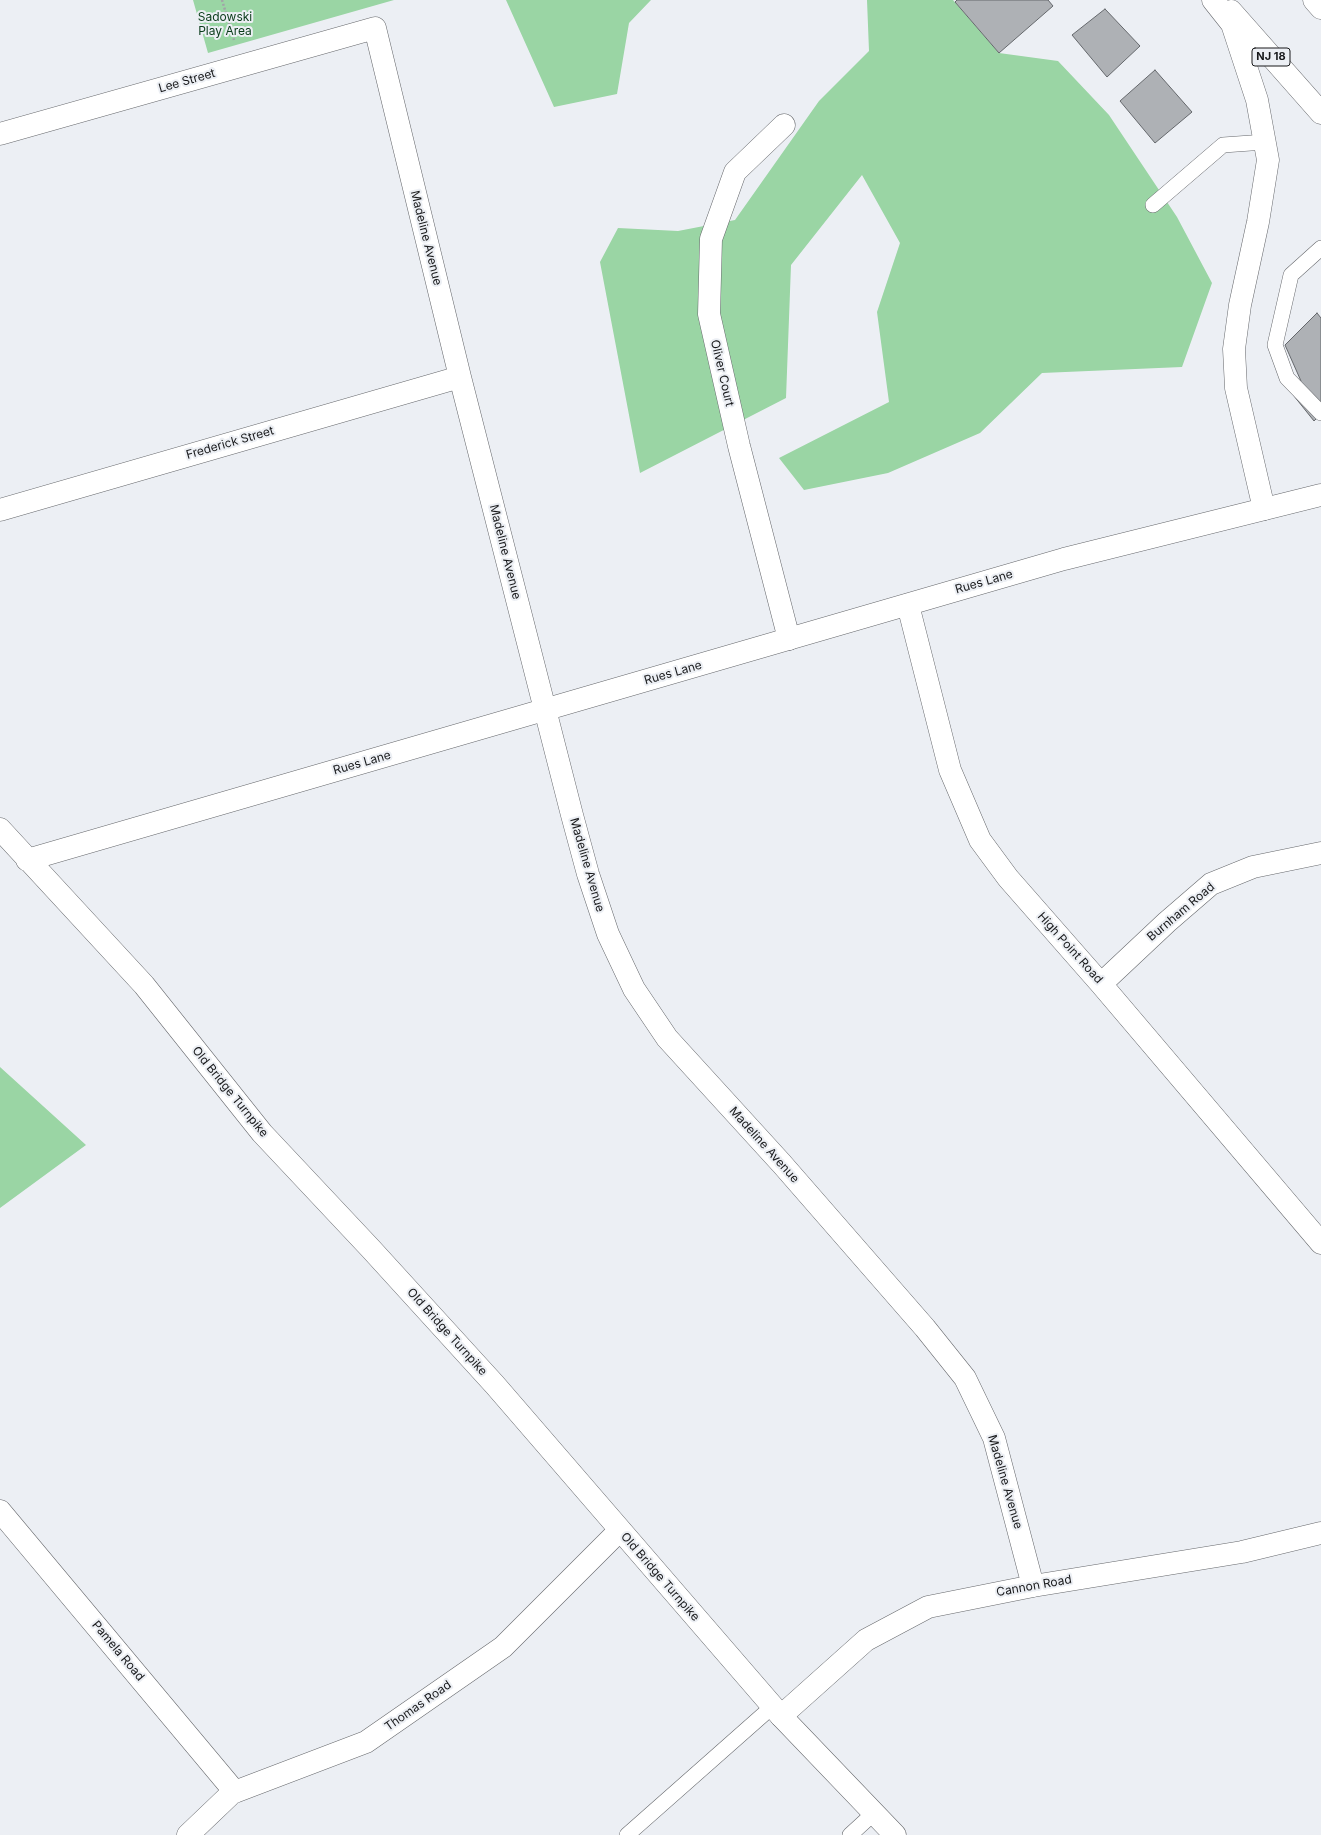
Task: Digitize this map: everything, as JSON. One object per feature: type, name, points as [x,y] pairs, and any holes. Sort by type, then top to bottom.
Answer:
[{"type":"main road","points":[[1213,0],[1232,24],[1257,100],[1268,160],[1258,222],[1240,305],[1234,349],[1236,388],[1264,509]]},
{"type":"main road","name":"NJ 18","points":[[1221,0],[1321,113]]},
{"type":"main road","points":[[1314,0],[1321,8]]},
{"type":"main road","name":"Lee Street","points":[[0,134],[375,28]]},
{"type":"main road","name":"Madeline Avenue","points":[[375,28],[460,377],[588,874],[608,934],[634,989],[667,1038],[782,1164],[925,1328],[965,1378],[994,1438],[1033,1586]]},
{"type":"main road","name":"Oliver Court","points":[[784,125],[734,172],[711,238],[709,314],[739,446],[789,639]]},
{"type":"main road","name":"Frederick Street","points":[[0,510],[460,377]]},
{"type":"main road","name":"Rues Lane","points":[[28,860],[1064,559],[1321,495]]},
{"type":"main road","name":"High Point Road","points":[[908,605],[950,770],[980,840],[1008,878],[1101,984],[1321,1243]]},
{"type":"main road","name":"Old Bridge Turnpike","points":[[0,829],[144,985],[262,1133],[371,1249],[484,1373],[619,1531],[777,1711],[895,1835]]},
{"type":"main road","name":"Burnham Road","points":[[1101,984],[1167,922],[1211,884],[1253,867],[1321,853]]},
{"type":"main road","name":"Pamela Road","points":[[0,1510],[235,1792]]},
{"type":"main road","name":"Thomas Road","points":[[188,1835],[232,1793],[366,1742],[504,1647],[619,1531]]},
{"type":"main road","name":"Cannon Road","points":[[777,1711],[866,1640],[928,1607],[1033,1586],[1242,1552],[1321,1533]]},
{"type":"lane","points":[[1153,205],[1223,145],[1265,142]]},
{"type":"lane","points":[[1321,248],[1291,275],[1275,345],[1287,378],[1321,413]]},
{"type":"lane","points":[[627,1835],[777,1711]]},
{"type":"lane","points":[[850,1835],[874,1813]]},
{"type":"path","points":[[222,0],[242,65]]},
{"type":"green space","name":"Sadowski Play Area","points":[[193,0],[394,0],[208,53]]},
{"type":"green space","points":[[506,0],[651,0],[629,23],[617,94],[554,107]]},
{"type":"green space","points":[[867,0],[953,0],[999,53],[1058,61],[1109,115],[1177,217],[1212,283],[1182,367],[1042,373],[980,433],[888,473],[804,490],[779,458],[889,402],[877,312],[900,243],[862,175],[791,265],[786,398],[640,473],[600,262],[618,228],[678,231],[735,220],[819,101],[869,51]]},
{"type":"green space","points":[[0,1067],[86,1145],[0,1208]]},
{"type":"building","points":[[957,0],[1048,0],[1053,6],[999,53],[955,2]]},
{"type":"building","points":[[1105,9],[1140,46],[1107,77],[1072,35]]},
{"type":"building","points":[[1155,70],[1192,112],[1155,143],[1120,101]]},
{"type":"building","points":[[1317,313],[1321,318],[1321,414],[1314,421],[1290,391],[1301,381],[1285,345]]}]
